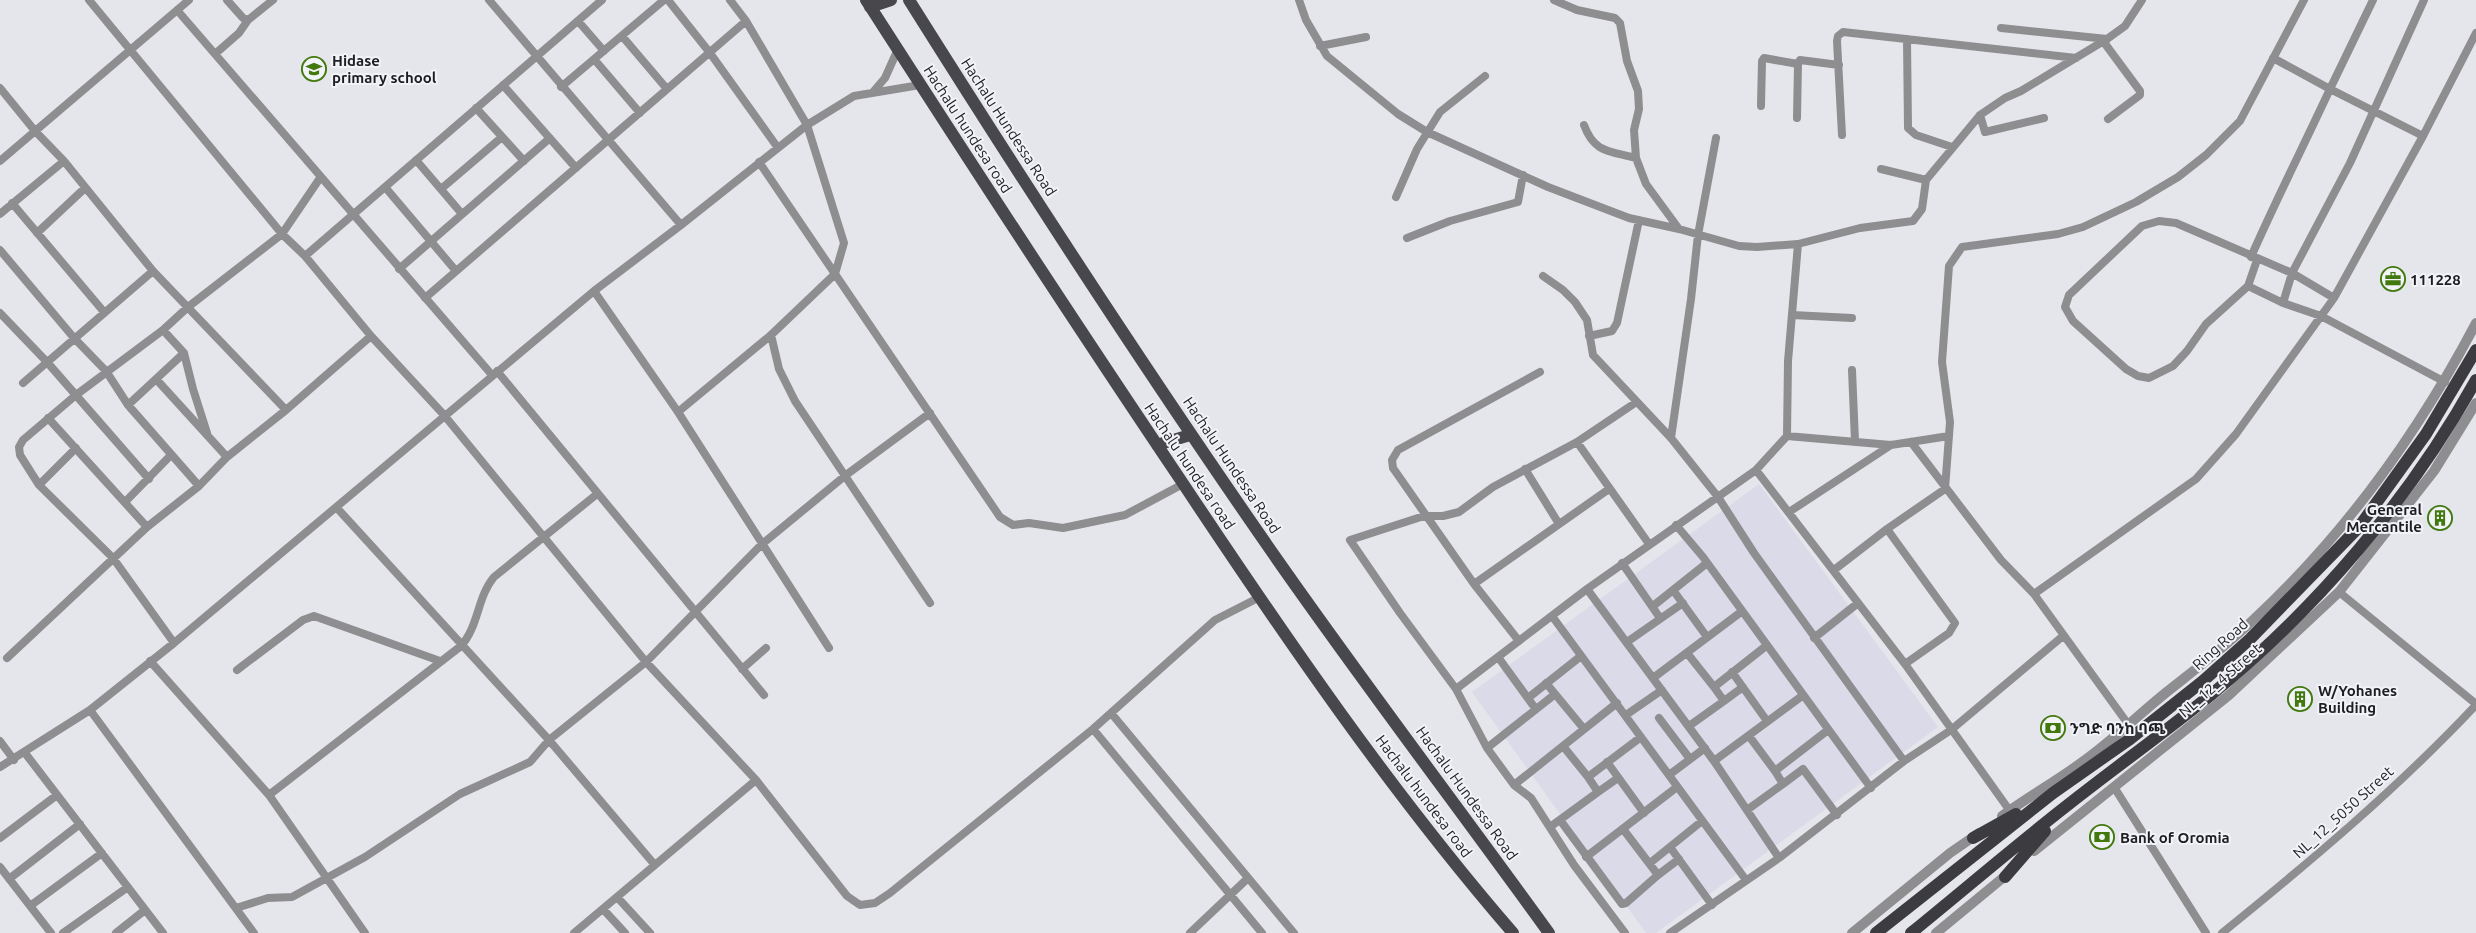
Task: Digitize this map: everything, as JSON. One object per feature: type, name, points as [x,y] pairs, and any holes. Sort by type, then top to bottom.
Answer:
[{"type":"highway","name":"Ring Road","points":[[1876,933],[1919,897],[2053,793],[2130,739],[2203,681],[2250,639],[2359,527],[2426,434],[2476,350]]},
{"type":"highway","points":[[1911,933],[2068,805],[2212,694],[2285,628],[2360,548],[2431,454],[2476,380]]},
{"type":"highway","points":[[1973,838],[2053,793]]},
{"type":"highway","points":[[2005,877],[2068,805]]},
{"type":"main road","points":[[868,4],[891,0]]},
{"type":"main road","name":"Hachalu Hundessa Road","points":[[909,0],[1007,157],[1190,434],[1283,568],[1549,933]]},
{"type":"main road","name":"Hachalu hundesa road","points":[[868,4],[1258,598],[1434,840],[1513,933]]},
{"type":"main road","points":[[1157,445],[1190,434]]},
{"type":"street","points":[[89,0],[282,234],[305,256],[371,336],[444,415],[546,537],[646,662],[756,780],[847,896],[860,905],[874,903],[890,893],[1111,714],[1215,620],[1258,598]]},
{"type":"street","points":[[0,161],[189,0]]},
{"type":"street","points":[[227,0],[242,18],[248,20]]},
{"type":"street","points":[[215,54],[240,32],[248,20],[273,0]]},
{"type":"street","points":[[488,0],[681,225]]},
{"type":"street","points":[[305,256],[602,0]]},
{"type":"street","points":[[561,87],[664,0]]},
{"type":"street","points":[[668,0],[710,53],[778,148]]},
{"type":"street","points":[[678,412],[770,335],[836,274],[844,243],[807,124],[746,21],[730,0]]},
{"type":"street","points":[[1299,0],[1306,20],[1327,56],[1398,114],[1427,132],[1523,176],[1629,218],[1679,229],[1739,246],[1798,244],[1860,228],[1913,222],[1922,209],[1926,180],[1980,115],[2005,98],[2021,91],[2076,58],[2125,26],[2142,0]]},
{"type":"street","points":[[1554,0],[1577,10],[1615,18],[1620,23],[1627,61],[1638,91],[1639,109],[1634,130],[1636,158],[1646,184],[1679,229]]},
{"type":"street","points":[[1945,488],[1950,422],[1942,362],[1949,266],[1962,247],[2058,234],[2082,227],[2136,202],[2178,177],[2206,155],[2240,121],[2304,0]]},
{"type":"street","points":[[2334,298],[2292,273],[2254,258],[2176,223],[2159,221],[2150,222],[2142,226],[2069,295],[2065,307],[2073,321],[2126,369],[2138,376],[2149,378],[2173,366],[2187,351],[2206,324],[2248,286],[2254,258],[2280,189],[2306,141],[2373,0]]},
{"type":"street","points":[[2283,303],[2292,273],[2374,111],[2424,0]]},
{"type":"street","points":[[177,10],[424,298],[495,373],[764,695]]},
{"type":"street","points":[[578,21],[604,51]]},
{"type":"street","points":[[424,298],[746,21]]},
{"type":"street","points":[[2001,28],[2105,40],[2140,91],[2140,95],[2108,119]]},
{"type":"street","points":[[1842,135],[1838,36],[1843,32],[2076,58]]},
{"type":"street","points":[[2034,594],[2196,479],[2236,434],[2334,298],[2423,136],[2476,33]]},
{"type":"street","points":[[622,36],[667,89]]},
{"type":"street","points":[[1320,46],[1366,37]]},
{"type":"street","points":[[1907,39],[1908,128],[1916,136],[1952,147]]},
{"type":"street","points":[[873,92],[885,78],[898,49]]},
{"type":"street","points":[[1761,106],[1762,61],[1764,58],[1798,64]]},
{"type":"street","points":[[2273,58],[2423,136]]},
{"type":"street","points":[[594,59],[640,113]]},
{"type":"street","points":[[1797,118],[1798,64],[1800,60],[1839,65]]},
{"type":"street","points":[[1396,197],[1427,132],[1440,112],[1485,76]]},
{"type":"street","points":[[504,85],[576,168]]},
{"type":"street","points":[[0,768],[90,710],[174,643],[594,291],[681,225],[807,124],[854,96],[920,85]]},
{"type":"street","points":[[0,88],[64,161],[153,271],[286,410]]},
{"type":"street","points":[[0,102],[7,96]]},
{"type":"street","points":[[476,108],[524,161]]},
{"type":"street","points":[[1980,115],[1985,132],[2044,118]]},
{"type":"street","points":[[1584,125],[1589,140],[1597,147],[1636,158]]},
{"type":"street","points":[[441,189],[502,137]]},
{"type":"street","points":[[399,269],[550,138]]},
{"type":"street","points":[[1671,438],[1698,235],[1716,138]]},
{"type":"street","points":[[416,160],[462,214]]},
{"type":"street","points":[[0,214],[64,161]]},
{"type":"street","points":[[759,162],[1000,517],[1013,524],[1030,523],[1063,528],[1125,515],[1182,484]]},
{"type":"street","points":[[1881,169],[1926,180]]},
{"type":"street","points":[[1407,238],[1450,221],[1518,202],[1523,176]]},
{"type":"street","points":[[174,643],[113,558],[39,484],[20,455],[19,447],[23,440],[76,395],[163,330],[188,307],[282,234],[320,178]]},
{"type":"street","points":[[385,187],[456,271]]},
{"type":"street","points":[[37,233],[84,188]]},
{"type":"street","points":[[12,203],[104,312]]},
{"type":"street","points":[[1589,336],[1612,331],[1617,323],[1640,220]]},
{"type":"street","points":[[1456,689],[1622,563],[1756,470],[1787,436],[1788,361],[1798,244]]},
{"type":"street","points":[[0,250],[74,338],[106,371],[128,404],[199,486]]},
{"type":"street","points":[[23,383],[153,271]]},
{"type":"street","points":[[1543,276],[1563,290],[1575,302],[1587,320],[1593,355],[1635,402],[1671,438],[1718,497],[1754,553],[1904,761]]},
{"type":"street","points":[[2248,286],[2283,303],[2321,316],[2445,382]]},
{"type":"street","points":[[594,291],[678,412],[761,546],[829,648]]},
{"type":"street","points":[[0,313],[47,362],[149,478]]},
{"type":"street","points":[[1792,315],[1852,318]]},
{"type":"street","points":[[1852,933],[1950,853],[2064,775],[2253,620],[2311,560],[2374,484],[2445,382],[2476,323]]},
{"type":"street","points":[[163,330],[184,353],[192,389],[206,433]]},
{"type":"street","points":[[770,335],[779,369],[795,401],[846,474],[930,602]]},
{"type":"street","points":[[8,658],[147,527],[199,486],[227,457],[286,410],[371,336]]},
{"type":"street","points":[[128,404],[184,353]]},
{"type":"street","points":[[1852,370],[1855,441]]},
{"type":"street","points":[[1519,641],[1424,516],[1393,468],[1392,460],[1398,450],[1540,372]]},
{"type":"street","points":[[156,379],[227,457]]},
{"type":"street","points":[[1625,933],[1531,798],[1514,785],[1487,748],[1456,689],[1400,613],[1350,540],[1424,516],[1443,516],[1458,512],[1493,486],[1577,442],[1635,402]]},
{"type":"street","name":"NL_12_4 Street","points":[[1936,933],[2005,877],[2050,836],[2229,695],[2339,592],[2434,471],[2476,404]]},
{"type":"street","points":[[236,908],[268,898],[292,896],[365,857],[460,794],[530,762],[549,740],[646,662],[761,546],[846,474],[930,413]]},
{"type":"street","points":[[48,418],[126,501],[147,527]]},
{"type":"street","points":[[1787,436],[1891,445],[1949,436]]},
{"type":"street","points":[[1577,442],[1649,544]]},
{"type":"street","points":[[1911,442],[2001,560],[2034,594],[2063,636],[2094,674],[2128,724]]},
{"type":"street","points":[[1789,512],[1891,445]]},
{"type":"street","points":[[39,484],[76,448]]},
{"type":"street","points":[[126,501],[171,455]]},
{"type":"street","points":[[1525,468],[1559,524]]},
{"type":"street","points":[[1756,470],[1905,664],[2010,811]]},
{"type":"street","points":[[1474,584],[1609,488]]},
{"type":"street","points":[[1834,570],[1945,488]]},
{"type":"street","points":[[269,795],[461,646],[467,639],[474,624],[486,587],[494,577],[598,494]]},
{"type":"street","points":[[337,508],[461,646],[549,740],[654,864]]},
{"type":"street","points":[[1676,524],[1707,563],[1802,696],[1871,788]]},
{"type":"street","points":[[1887,529],[1955,623],[1948,633],[1905,664]]},
{"type":"street","points":[[1622,563],[1660,618]]},
{"type":"street","points":[[1652,606],[1707,563]]},
{"type":"street","points":[[1587,589],[1705,748],[1779,858]]},
{"type":"street","points":[[1673,590],[1708,637]]},
{"type":"street","points":[[2339,592],[2476,704]]},
{"type":"street","points":[[1627,642],[1683,603]]},
{"type":"street","points":[[1814,638],[1858,603]]},
{"type":"street","points":[[1653,678],[1742,612]]},
{"type":"street","points":[[236,670],[303,620],[314,616],[440,661]]},
{"type":"street","points":[[1552,616],[1746,880]]},
{"type":"street","points":[[1670,933],[1779,858],[1837,815],[1904,761],[1951,730],[2063,636]]},
{"type":"street","points":[[1714,686],[1766,646]]},
{"type":"street","points":[[742,669],[766,648]]},
{"type":"street","points":[[1687,653],[1724,701]]},
{"type":"street","points":[[1528,698],[1582,656]]},
{"type":"street","points":[[1498,657],[1536,708]]},
{"type":"street","points":[[150,661],[269,795],[365,933]]},
{"type":"street","points":[[1732,672],[1767,721]]},
{"type":"street","points":[[1546,683],[1584,729]]},
{"type":"street","points":[[1689,726],[1743,687]]},
{"type":"street","points":[[1626,715],[1662,690]]},
{"type":"street","points":[[1487,748],[1554,695]]},
{"type":"street","points":[[1714,761],[1802,696]]},
{"type":"street","points":[[1514,785],[1617,703]]},
{"type":"street","name":"NL_12_5050 Street","points":[[2222,933],[2305,866],[2431,752],[2476,704]]},
{"type":"street","points":[[90,710],[254,933]]},
{"type":"street","points":[[1111,714],[1294,933]]},
{"type":"street","points":[[1659,718],[1690,759]]},
{"type":"street","points":[[1093,729],[1262,933]]},
{"type":"street","points":[[1775,771],[1828,730]]},
{"type":"street","points":[[1749,736],[1783,784]]},
{"type":"street","points":[[1588,777],[1641,737]]},
{"type":"street","points":[[0,741],[14,760]]},
{"type":"street","points":[[1563,746],[1598,792]]},
{"type":"street","points":[[1668,775],[1705,748]]},
{"type":"street","points":[[25,753],[163,933]]},
{"type":"street","points":[[1794,756],[1837,815]]},
{"type":"street","points":[[1607,762],[1644,813]]},
{"type":"street","points":[[1747,810],[1803,769]]},
{"type":"street","points":[[1550,827],[1618,778]]},
{"type":"street","points":[[574,933],[756,780]]},
{"type":"street","points":[[1586,857],[1677,787]]},
{"type":"street","points":[[2114,787],[2206,933]]},
{"type":"street","points":[[0,838],[57,795]]},
{"type":"street","points":[[1560,820],[1622,904],[1626,903],[1679,859]]},
{"type":"street","points":[[1650,864],[1702,821]]},
{"type":"street","points":[[9,879],[80,824]]},
{"type":"street","points":[[1623,830],[1658,875]]},
{"type":"street","points":[[1670,847],[1712,905]]},
{"type":"street","points":[[30,906],[102,853]]},
{"type":"street","points":[[0,867],[50,933]]},
{"type":"street","points":[[1190,933],[1247,878]]},
{"type":"street","points":[[63,933],[128,887]]},
{"type":"street","points":[[617,897],[650,933]]},
{"type":"street","points":[[603,909],[625,933]]},
{"type":"street","points":[[116,933],[145,910]]},
{"type":"shaded area","points":[[1759,484],[1938,727],[1656,933],[1646,933],[1472,692]]},
{"type":"place","name":"Hidase primary school","points":[[314,69]]},
{"type":"place","name":"111228","points":[[2393,279]]},
{"type":"place","name":"General Mercantile","points":[[2440,518]]},
{"type":"place","name":"W/Yohanes Building","points":[[2300,699]]},
{"type":"place","name":"ንግድ ባንከ ባጫ","points":[[2053,728]]},
{"type":"place","name":"Bank of Oromia","points":[[2102,837]]}]
